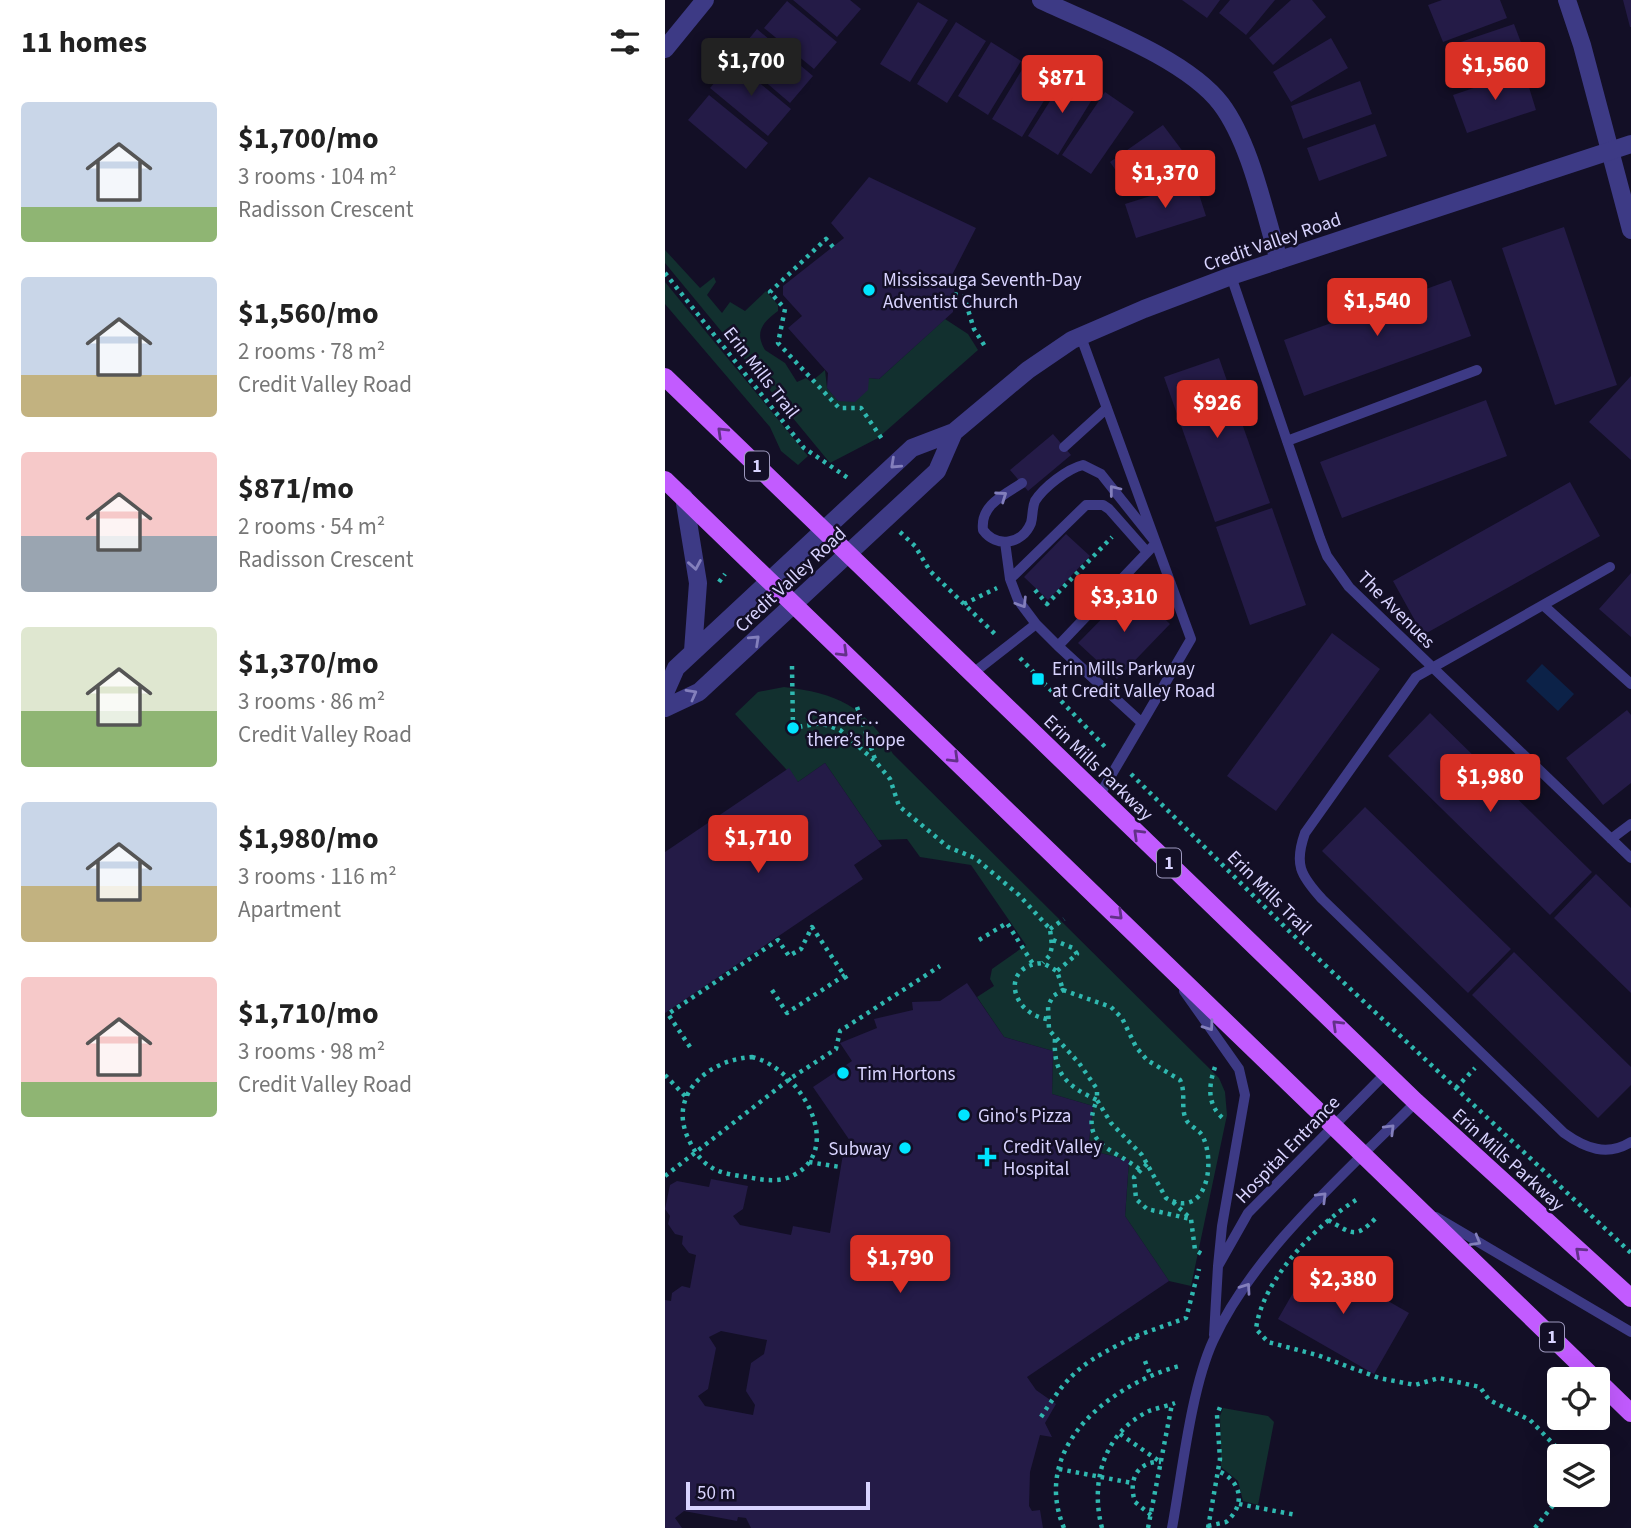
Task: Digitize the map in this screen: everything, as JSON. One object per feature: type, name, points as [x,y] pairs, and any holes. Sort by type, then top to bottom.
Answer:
[{"type":"main road","name":"Erin Mills Parkway","points":[[665,377],[1416,1102],[1631,1298]]},
{"type":"main road","name":"1","points":[[665,480],[1155,950],[1583,1367]]},
{"type":"main road","name":"1","points":[[1610,1393],[1631,1413]]},
{"type":"street","points":[[665,49],[705,0]]},
{"type":"street","points":[[1041,0],[1179,66],[1201,82],[1221,104],[1236,128],[1279,260]]},
{"type":"street","points":[[1567,0],[1631,230]]},
{"type":"street","name":"Credit Valley Road","points":[[665,693],[676,668],[693,651],[912,448],[954,432],[1028,370],[1081,337],[1231,276],[1631,144]]},
{"type":"street","name":"Credit Valley Road","points":[[665,708],[699,692],[937,471],[954,432]]},
{"type":"street","points":[[684,498],[698,583],[693,651]]},
{"type":"lane","name":"The Avenues","points":[[1231,276],[1320,538],[1337,572],[1432,668],[1631,858]]},
{"type":"lane","points":[[1081,337],[1191,639],[1098,796]]},
{"type":"lane","points":[[1287,441],[1477,370]]},
{"type":"lane","points":[[1064,447],[1107,408]]},
{"type":"lane","points":[[1021,483],[995,501],[983,515],[983,530],[987,536],[1005,542],[1017,539],[1025,533],[1036,500],[1067,472],[1083,465],[1101,474],[1156,543]]},
{"type":"lane","points":[[1011,581],[1086,505],[1103,505],[1109,509],[1147,552]]},
{"type":"lane","points":[[1005,542],[1011,581],[1018,600],[1036,624],[1142,723]]},
{"type":"lane","points":[[1058,646],[1156,543]]},
{"type":"lane","points":[[1610,567],[1416,677],[1305,832],[1299,866],[1309,885],[1322,899],[1564,1133],[1582,1146],[1602,1150],[1621,1149],[1631,1142]]},
{"type":"lane","points":[[1543,605],[1631,684]]},
{"type":"lane","points":[[972,674],[1036,624]]},
{"type":"lane","points":[[1611,839],[1631,824]]},
{"type":"lane","points":[[1155,950],[1239,1069],[1245,1095],[1222,1226],[1218,1266]]},
{"type":"lane","name":"Hospital Entrance","points":[[1172,1528],[1200,1379],[1213,1339],[1218,1266],[1248,1213],[1386,1073]]},
{"type":"lane","name":"Hospital Entrance","points":[[1213,1339],[1281,1239],[1416,1102]]},
{"type":"lane","points":[[1417,1207],[1631,1332]]},
{"type":"path","points":[[833,247],[826,239],[770,292],[785,309],[778,343],[839,408],[861,408],[882,439]]},
{"type":"path","name":"Erin Mills Trail","points":[[665,273],[804,448],[847,476]]},
{"type":"path","points":[[954,295],[964,297],[974,329],[986,348]]},
{"type":"path","name":"Erin Mills Trail","points":[[904,537],[915,546],[930,571],[1291,933],[1631,1253]]},
{"type":"path","points":[[964,604],[1011,581],[1024,580],[1047,604],[1112,537]]},
{"type":"path","points":[[718,582],[725,573]]},
{"type":"path","points":[[792,666],[793,728],[821,723],[831,726],[876,762],[890,779],[899,806],[948,847],[975,859],[1019,895],[1050,929],[1053,940],[1050,955],[1043,963]]},
{"type":"path","points":[[857,707],[876,762]]},
{"type":"path","points":[[1050,929],[1064,919]]},
{"type":"path","points":[[979,940],[1007,923],[1033,964]]},
{"type":"path","points":[[690,1047],[668,1014],[778,940],[789,956],[801,949],[813,927],[848,981]]},
{"type":"path","points":[[1053,940],[1073,948],[1077,954],[1058,971]]},
{"type":"path","points":[[1047,1019],[1028,1013],[1016,998],[1017,975],[1033,964],[1043,963],[1058,971],[1063,990]]},
{"type":"path","points":[[665,1176],[791,1078],[836,1049],[840,1031],[940,967]]},
{"type":"path","points":[[772,990],[787,1013],[845,975]]},
{"type":"path","points":[[1063,990],[1053,996],[1047,1019],[1055,1039],[1057,1068],[1063,1080],[1072,1088],[1097,1100],[1111,1123],[1147,1164],[1166,1198],[1191,1219],[1195,1250],[1202,1254]]},
{"type":"path","points":[[1063,990],[1111,1007],[1122,1018],[1136,1047],[1147,1060],[1180,1080],[1185,1119],[1203,1138],[1210,1176],[1207,1185],[1196,1199],[1173,1202]]},
{"type":"path","points":[[1055,1039],[1079,1063],[1097,1089],[1093,1129],[1097,1142],[1139,1169]]},
{"type":"path","points":[[732,1058],[767,1061],[791,1078],[816,1128],[814,1152],[809,1162],[793,1175],[765,1181],[720,1172],[703,1162],[685,1133],[686,1097],[713,1066],[732,1058]]},
{"type":"path","points":[[1456,1088],[1486,1058]]},
{"type":"path","points":[[1216,1067],[1210,1095],[1215,1110],[1229,1123]]},
{"type":"path","points":[[665,1075],[686,1097]]},
{"type":"path","points":[[809,1162],[840,1167]]},
{"type":"path","points":[[1147,1164],[1139,1169],[1132,1185],[1141,1205],[1191,1219]]},
{"type":"path","points":[[1356,1200],[1305,1241],[1265,1301],[1256,1329],[1262,1339],[1379,1378],[1415,1385],[1439,1378],[1480,1387],[1489,1400],[1530,1420],[1553,1444]]},
{"type":"path","points":[[1328,1220],[1354,1234],[1361,1233],[1376,1217]]},
{"type":"path","points":[[1041,1417],[1061,1385],[1087,1360],[1186,1318]]},
{"type":"path","points":[[1145,1361],[1150,1376]]},
{"type":"path","points":[[1065,1528],[1058,1513],[1055,1482],[1063,1451],[1081,1425],[1111,1395],[1150,1376],[1179,1366]]},
{"type":"path","points":[[1102,1528],[1096,1504],[1098,1477],[1107,1450],[1120,1434],[1148,1412],[1174,1404],[1148,1528]]},
{"type":"path","points":[[1218,1471],[1233,1481],[1238,1489],[1239,1504],[1226,1522],[1208,1527],[1218,1471],[1220,1407]]},
{"type":"path","points":[[1120,1434],[1161,1462]]},
{"type":"path","points":[[1151,1515],[1135,1502],[1132,1483],[1141,1466],[1149,1461],[1161,1462]]},
{"type":"path","points":[[1059,1469],[1132,1483]]},
{"type":"path","points":[[1239,1504],[1296,1515]]},
{"type":"path","points":[[1535,1528],[1552,1507]]},
{"type":"green space","points":[[665,250],[700,288],[714,277],[716,282],[707,295],[722,313],[730,302],[745,311],[766,291],[778,305],[778,311],[768,319],[760,333],[765,350],[785,363],[797,382],[806,378],[811,382],[825,370],[827,388],[838,401],[869,378],[879,379],[945,319],[968,334],[978,350],[878,438],[830,463],[665,263]]},
{"type":"green space","points":[[665,282],[808,456],[798,465],[781,451],[770,427],[665,304]]},
{"type":"green space","points":[[784,687],[834,698],[860,713],[872,724],[893,754],[1219,1078],[1225,1092],[1227,1115],[1191,1286],[1169,1281],[1125,1216],[1129,1160],[1088,1150],[1093,1106],[1052,1094],[1053,1051],[1004,1037],[977,997],[994,986],[990,979],[992,969],[1026,945],[971,865],[920,857],[907,839],[878,840],[825,763],[798,782],[735,714],[758,692]]},
{"type":"green space","points":[[1223,1408],[1268,1416],[1274,1422],[1258,1505],[1243,1501],[1238,1481],[1221,1467],[1220,1416]]},
{"type":"water","points":[[1542,664],[1574,694],[1558,711],[1526,681]]},
{"type":"building","points":[[793,0],[850,0],[861,9],[837,37]]},
{"type":"building","points":[[1182,0],[1220,0],[1207,18]]},
{"type":"building","points":[[1230,0],[1275,0],[1246,35],[1219,13]]},
{"type":"building","points":[[1291,0],[1312,0],[1326,17],[1273,65],[1249,38]]},
{"type":"building","points":[[1442,0],[1500,0],[1507,18],[1443,42],[1428,5]]},
{"type":"building","points":[[1623,0],[1631,0],[1631,27],[1630,27]]},
{"type":"building","points":[[787,1],[837,42],[814,69],[764,28]]},
{"type":"building","points":[[918,2],[948,20],[910,82],[880,64]]},
{"type":"building","points":[[956,22],[986,41],[947,103],[917,84]]},
{"type":"building","points":[[1514,24],[1528,61],[1459,85],[1446,47]]},
{"type":"building","points":[[757,29],[813,76],[790,103],[735,56]]},
{"type":"building","points":[[1331,38],[1348,68],[1291,102],[1273,72]]},
{"type":"building","points":[[991,42],[1021,61],[988,115],[958,96]]},
{"type":"building","points":[[1029,58],[1059,76],[1022,137],[992,119]]},
{"type":"building","points":[[733,61],[791,109],[768,136],[710,88]]},
{"type":"building","points":[[1524,71],[1536,110],[1467,133],[1453,95]]},
{"type":"building","points":[[1067,74],[1096,93],[1058,155],[1028,136]]},
{"type":"building","points":[[1360,81],[1372,114],[1303,139],[1291,106]]},
{"type":"building","points":[[1105,92],[1134,112],[1091,174],[1062,155]]},
{"type":"building","points":[[709,95],[768,143],[746,169],[688,120]]},
{"type":"building","points":[[1375,124],[1387,156],[1319,181],[1307,148]]},
{"type":"building","points":[[1163,125],[1184,153],[1130,191],[1110,162]]},
{"type":"building","name":"Mississauga Seventh-Day Adventist Church","points":[[869,177],[976,228],[952,275],[955,276],[953,312],[879,379],[869,378],[868,390],[855,402],[838,401],[827,388],[828,373],[788,328],[802,316],[783,295],[783,286],[844,238],[831,223]]},
{"type":"building","points":[[1195,182],[1206,216],[1136,238],[1125,204]]},
{"type":"building","points":[[1564,227],[1617,385],[1555,405],[1502,248]]},
{"type":"building","points":[[1451,280],[1471,336],[1304,396],[1284,340]]},
{"type":"building","points":[[1219,358],[1270,503],[1215,522],[1164,377]]},
{"type":"building","points":[[1631,376],[1631,460],[1589,422]]},
{"type":"building","points":[[1486,400],[1507,456],[1342,518],[1320,462]]},
{"type":"building","points":[[1053,434],[1071,455],[1028,491],[1010,470]]},
{"type":"building","points":[[1570,482],[1600,536],[1423,635],[1393,581]]},
{"type":"building","points":[[1272,508],[1306,605],[1250,625],[1216,527]]},
{"type":"building","points":[[1066,534],[1090,556],[1048,600],[1024,577]]},
{"type":"building","points":[[1631,573],[1631,637],[1599,609]]},
{"type":"building","points":[[1132,588],[1170,624],[1117,679],[1078,643]]},
{"type":"building","points":[[1332,633],[1380,669],[1276,811],[1227,776]]},
{"type":"building","points":[[1627,710],[1631,715],[1631,783],[1603,805],[1566,758]]},
{"type":"building","points":[[1430,713],[1592,872],[1550,915],[1388,756]]},
{"type":"building","points":[[825,763],[882,846],[854,865],[863,879],[665,1013],[665,852],[789,768],[798,782]]},
{"type":"building","points":[[1365,807],[1511,949],[1468,993],[1322,851]]},
{"type":"building","points":[[1596,874],[1631,908],[1631,993],[1554,918]]},
{"type":"building","points":[[1514,952],[1631,1067],[1631,1085],[1598,1118],[1472,995]]},
{"type":"building","points":[[967,983],[1004,1037],[1053,1051],[1052,1094],[1093,1106],[1088,1150],[1129,1160],[1125,1216],[1169,1281],[1027,1377],[1036,1390],[1056,1404],[1045,1423],[1052,1437],[1040,1435],[1030,1472],[1029,1506],[1032,1511],[1040,1510],[1043,1528],[751,1528],[746,1518],[738,1517],[737,1521],[684,1511],[675,1518],[682,1528],[665,1528],[665,1300],[671,1301],[672,1293],[682,1286],[690,1288],[696,1255],[689,1253],[682,1244],[683,1236],[675,1234],[668,1224],[670,1216],[665,1209],[670,1185],[677,1181],[709,1187],[711,1179],[748,1186],[743,1209],[733,1216],[740,1225],[791,1235],[793,1226],[830,1233],[843,1154],[856,1156],[857,1151],[813,1087],[852,1061],[840,1043],[877,1028],[874,1019],[913,1010],[912,1002],[940,1001]],"holes":[[[721,1331],[767,1340],[764,1354],[751,1363],[746,1391],[755,1405],[753,1415],[705,1406],[698,1396],[708,1389],[716,1348],[709,1337]]]},
{"type":"building","points":[[1313,1258],[1409,1313],[1374,1374],[1278,1319]]},
{"type":"place","name":"Mississauga Seventh-Day Adventist Church","points":[[869,290]]},
{"type":"place","name":"Erin Mills Parkway at Credit Valley Road","points":[[1038,679]]},
{"type":"place","name":"Cancer… there’s hope","points":[[793,728]]},
{"type":"place","name":"Tim Hortons","points":[[843,1073]]},
{"type":"place","name":"Gino's Pizza","points":[[964,1115]]},
{"type":"place","name":"Subway","points":[[905,1148]]},
{"type":"place","name":"Credit Valley Hospital","points":[[987,1157]]}]
